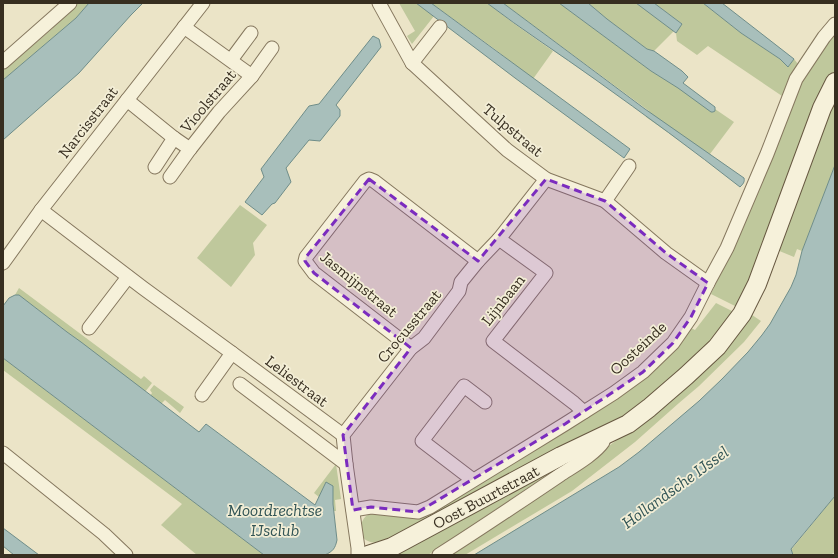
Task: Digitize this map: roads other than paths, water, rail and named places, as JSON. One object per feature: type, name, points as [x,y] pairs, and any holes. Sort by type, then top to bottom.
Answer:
[{"type":"street","points":[[3,62],[70,3]]},
{"type":"street","name":"Narcisstraat","points":[[3,263],[126,100],[203,3]]},
{"type":"street","name":"Tulpstraat","points":[[379,3],[412,63],[508,150],[546,179],[605,201],[666,253],[708,283]]},
{"type":"street","name":"Oosteinde","points":[[353,510],[371,507],[418,512],[430,507],[614,393],[643,372],[673,343],[691,317],[727,248],[767,154],[796,79],[824,37],[835,24]]},
{"type":"street","points":[[184,26],[252,76]]},
{"type":"street","points":[[412,63],[440,27]]},
{"type":"street","name":"Vioolstraat","points":[[231,60],[251,33]]},
{"type":"street","name":"Vioolstraat","points":[[170,177],[219,112],[252,76],[272,48]]},
{"type":"street","name":"Oost Buurtstraat","points":[[368,555],[392,547],[562,456],[628,424],[686,376],[717,347],[742,314],[757,284],[822,108],[835,82]]},
{"type":"street","points":[[126,100],[190,149]]},
{"type":"street","name":"Vioolstraat","points":[[155,167],[174,138]]},
{"type":"street","points":[[605,201],[629,166]]},
{"type":"street","name":"Jasmijnstraat","points":[[411,348],[314,273],[305,262],[306,257],[332,223],[365,181],[369,179],[374,181],[478,261]]},
{"type":"street","name":"Crocusstraat","points":[[343,435],[411,348],[424,338],[459,291],[461,282],[499,239],[546,179]]},
{"type":"street","name":"Leliestraat","points":[[42,210],[128,277],[343,435]]},
{"type":"street","name":"Lijnbaan","points":[[499,239],[546,273],[492,341],[574,402],[584,412]]},
{"type":"street","points":[[89,328],[128,277]]},
{"type":"street","points":[[202,395],[232,353]]},
{"type":"street","points":[[240,384],[346,464]]},
{"type":"street","points":[[473,480],[422,441],[464,386],[485,402]]},
{"type":"street","points":[[343,435],[358,555]]},
{"type":"street","points":[[439,555],[586,457],[601,446],[603,442],[602,436]]},
{"type":"street","points":[[3,453],[104,534],[126,555]]},
{"type":"water","points":[[89,3],[143,3],[79,73],[3,140],[3,80],[76,18]]},
{"type":"water","points":[[416,3],[431,3],[630,149],[624,158],[515,78]]},
{"type":"water","points":[[487,3],[503,3],[645,109],[744,178],[743,184],[740,187],[633,106]]},
{"type":"water","points":[[559,3],[588,3],[647,49],[654,51],[682,71],[688,77],[683,83],[715,107],[715,111],[711,112],[651,71]]},
{"type":"water","points":[[636,3],[654,3],[682,24],[676,33]]},
{"type":"water","points":[[703,3],[722,3],[794,59],[788,67],[780,59],[741,33]]},
{"type":"water","points":[[373,36],[379,39],[381,47],[336,105],[340,110],[340,116],[320,141],[309,140],[286,168],[291,182],[275,203],[272,204],[262,215],[245,202],[264,177],[261,169],[309,106],[319,104]]},
{"type":"water","name":"Hollandsche IJssel","points":[[835,165],[835,496],[791,549],[793,555],[474,555],[619,467],[699,401],[748,352],[770,324],[791,287],[796,275],[802,251]]},
{"type":"water","name":"Moordrechtse IJsclub","points":[[19,295],[199,432],[206,424],[315,505],[326,482],[333,486],[333,504],[337,540],[333,549],[325,555],[264,555],[3,358],[3,306],[9,298]]},
{"type":"water","points":[[3,528],[39,555],[14,555],[3,546]]}]
